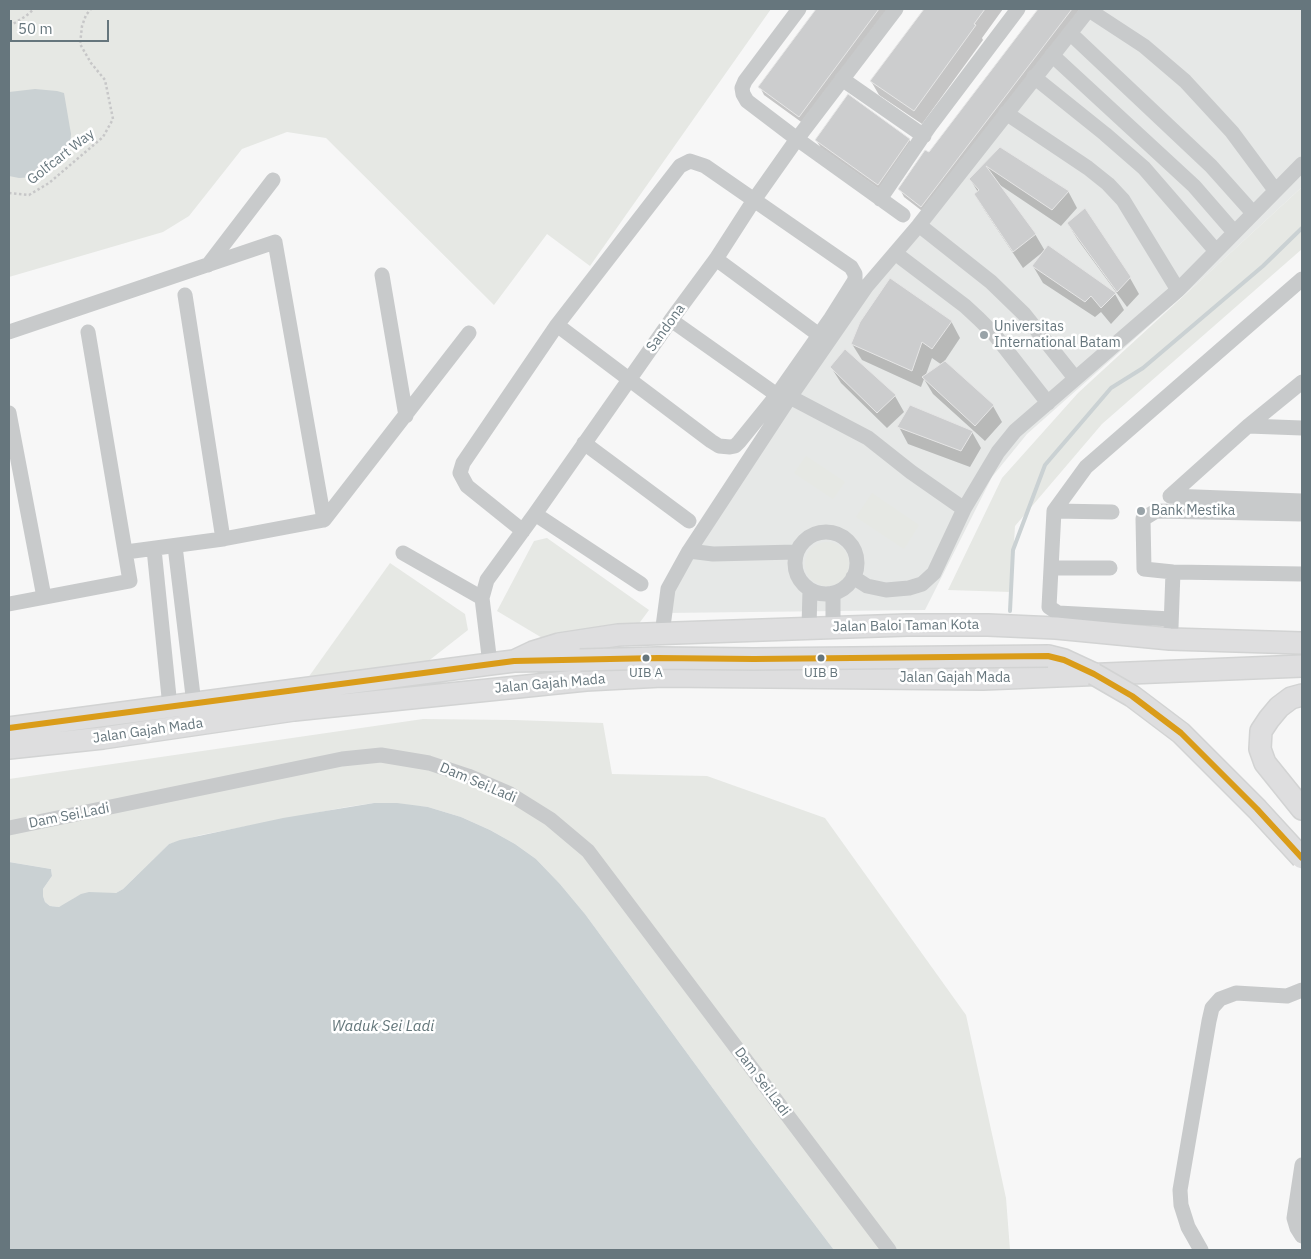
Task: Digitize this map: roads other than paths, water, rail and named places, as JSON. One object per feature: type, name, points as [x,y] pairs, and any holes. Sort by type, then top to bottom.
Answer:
[{"type":"highway","name":"Jalan Baloi Taman Kota","points":[[514,661],[533,652],[559,644],[618,635],[833,627],[988,625],[1056,628],[1171,629],[1302,644]]},
{"type":"highway","points":[[983,679],[994,671],[999,663],[1002,651],[1001,640],[988,625]]},
{"type":"highway","name":"Jalan Gajah Mada","points":[[9,728],[514,661],[658,658],[1048,656],[1064,660],[1094,674],[1132,696],[1181,733],[1257,809],[1302,858]]},
{"type":"highway","name":"Jalan Gajah Mada","points":[[9,748],[103,738],[294,710],[586,680],[662,676],[983,679],[1095,675],[1166,670],[1302,666]]},
{"type":"highway","points":[[1302,695],[1291,698],[1278,707],[1261,731],[1260,749],[1265,763],[1302,809]]},
{"type":"street","points":[[799,9],[745,81],[742,88],[743,94],[747,101],[797,139],[904,215]]},
{"type":"street","name":"Sandona","points":[[490,664],[482,598],[487,580],[670,320],[716,259],[754,200],[797,139],[896,9]]},
{"type":"street","points":[[880,199],[1018,9]]},
{"type":"street","points":[[557,325],[711,441],[725,447],[735,446],[783,396],[866,287],[919,225],[1089,9],[1144,46],[1185,81],[1232,132],[1275,190]]},
{"type":"street","points":[[1070,33],[1211,166],[1253,213]]},
{"type":"street","points":[[1052,55],[1194,186],[1234,232]]},
{"type":"street","points":[[1034,77],[1144,168],[1216,251]]},
{"type":"street","points":[[842,79],[924,136]]},
{"type":"street","points":[[1006,113],[1088,168],[1108,184],[1123,200],[1178,290]]},
{"type":"street","points":[[523,531],[473,492],[460,473],[463,463],[557,325],[680,166],[685,162],[697,162],[845,263],[855,274],[855,280],[819,335],[668,589],[662,634]]},
{"type":"street","points":[[853,577],[867,586],[886,590],[909,588],[922,584],[934,573],[964,509],[998,452],[1016,431],[1178,290],[1302,164]]},
{"type":"street","points":[[208,264],[273,180]]},
{"type":"street","points":[[919,225],[991,282],[1024,314],[1075,378]]},
{"type":"street","points":[[9,332],[275,242],[324,520]]},
{"type":"street","points":[[895,253],[965,306],[979,319],[994,334],[1048,403]]},
{"type":"street","points":[[716,259],[819,335]]},
{"type":"street","points":[[382,275],[406,416]]},
{"type":"street","points":[[1173,572],[1171,629],[1058,613],[1049,607],[1057,507],[1086,467],[1302,279]]},
{"type":"street","points":[[185,295],[223,539]]},
{"type":"street","points":[[670,320],[783,396],[868,438],[911,472],[964,509]]},
{"type":"street","points":[[9,604],[130,581],[88,332]]},
{"type":"street","points":[[126,552],[223,539],[324,520],[469,333]]},
{"type":"street","points":[[1302,382],[1248,426],[1170,496],[1302,500]]},
{"type":"street","points":[[9,413],[44,597]]},
{"type":"street","points":[[1248,426],[1302,428]]},
{"type":"street","points":[[584,443],[689,521]]},
{"type":"street","points":[[1057,507],[1112,512]]},
{"type":"street","points":[[1302,514],[1156,511],[1143,518],[1144,569],[1173,572],[1302,574]]},
{"type":"street","points":[[535,514],[641,584]]},
{"type":"street","points":[[818,532],[838,534],[853,548],[856,557],[856,568],[853,577],[848,584],[833,593],[821,594],[810,590],[796,574],[794,563],[796,552],[801,543],[809,536],[818,532]]},
{"type":"street","points":[[175,546],[194,704]]},
{"type":"street","points":[[154,548],[170,707]]},
{"type":"street","points":[[689,551],[713,554],[796,552]]},
{"type":"street","points":[[403,553],[482,598]]},
{"type":"street","points":[[1052,568],[1110,568]]},
{"type":"street","points":[[809,628],[810,590]]},
{"type":"street","points":[[833,593],[833,627]]},
{"type":"street","name":"Dam Sei.Ladi","points":[[9,828],[342,759],[381,756],[429,763],[468,776],[510,794],[550,819],[588,851],[889,1250]]},
{"type":"street","points":[[1201,1250],[1188,1227],[1181,1206],[1180,1190],[1212,1008],[1220,999],[1236,993],[1287,996],[1302,990]]},
{"type":"street","points":[[1302,1165],[1294,1218],[1302,1236]]},
{"type":"water","points":[[35,89],[64,93],[71,134],[70,145],[58,164],[49,172],[34,177],[19,178],[9,176],[9,92]]},
{"type":"water","name":"Waduk Sei Ladi","points":[[374,803],[397,803],[428,807],[461,817],[515,844],[536,859],[585,914],[834,1250],[9,1250],[9,862],[51,869],[52,876],[43,889],[43,896],[45,902],[50,906],[59,907],[81,894],[89,892],[116,893],[123,889],[169,844],[180,840],[283,818]]},
{"type":"waterway","points":[[1010,611],[1013,550],[1045,465],[1111,388],[1143,368],[1263,266],[1302,228]]},
{"type":"place","name":"Universitas International Batam","points":[[984,335]]},
{"type":"place","name":"Bank Mestika","points":[[1141,511]]},
{"type":"place","name":"UIB A","points":[[646,658]]},
{"type":"place","name":"UIB B","points":[[821,658]]}]
